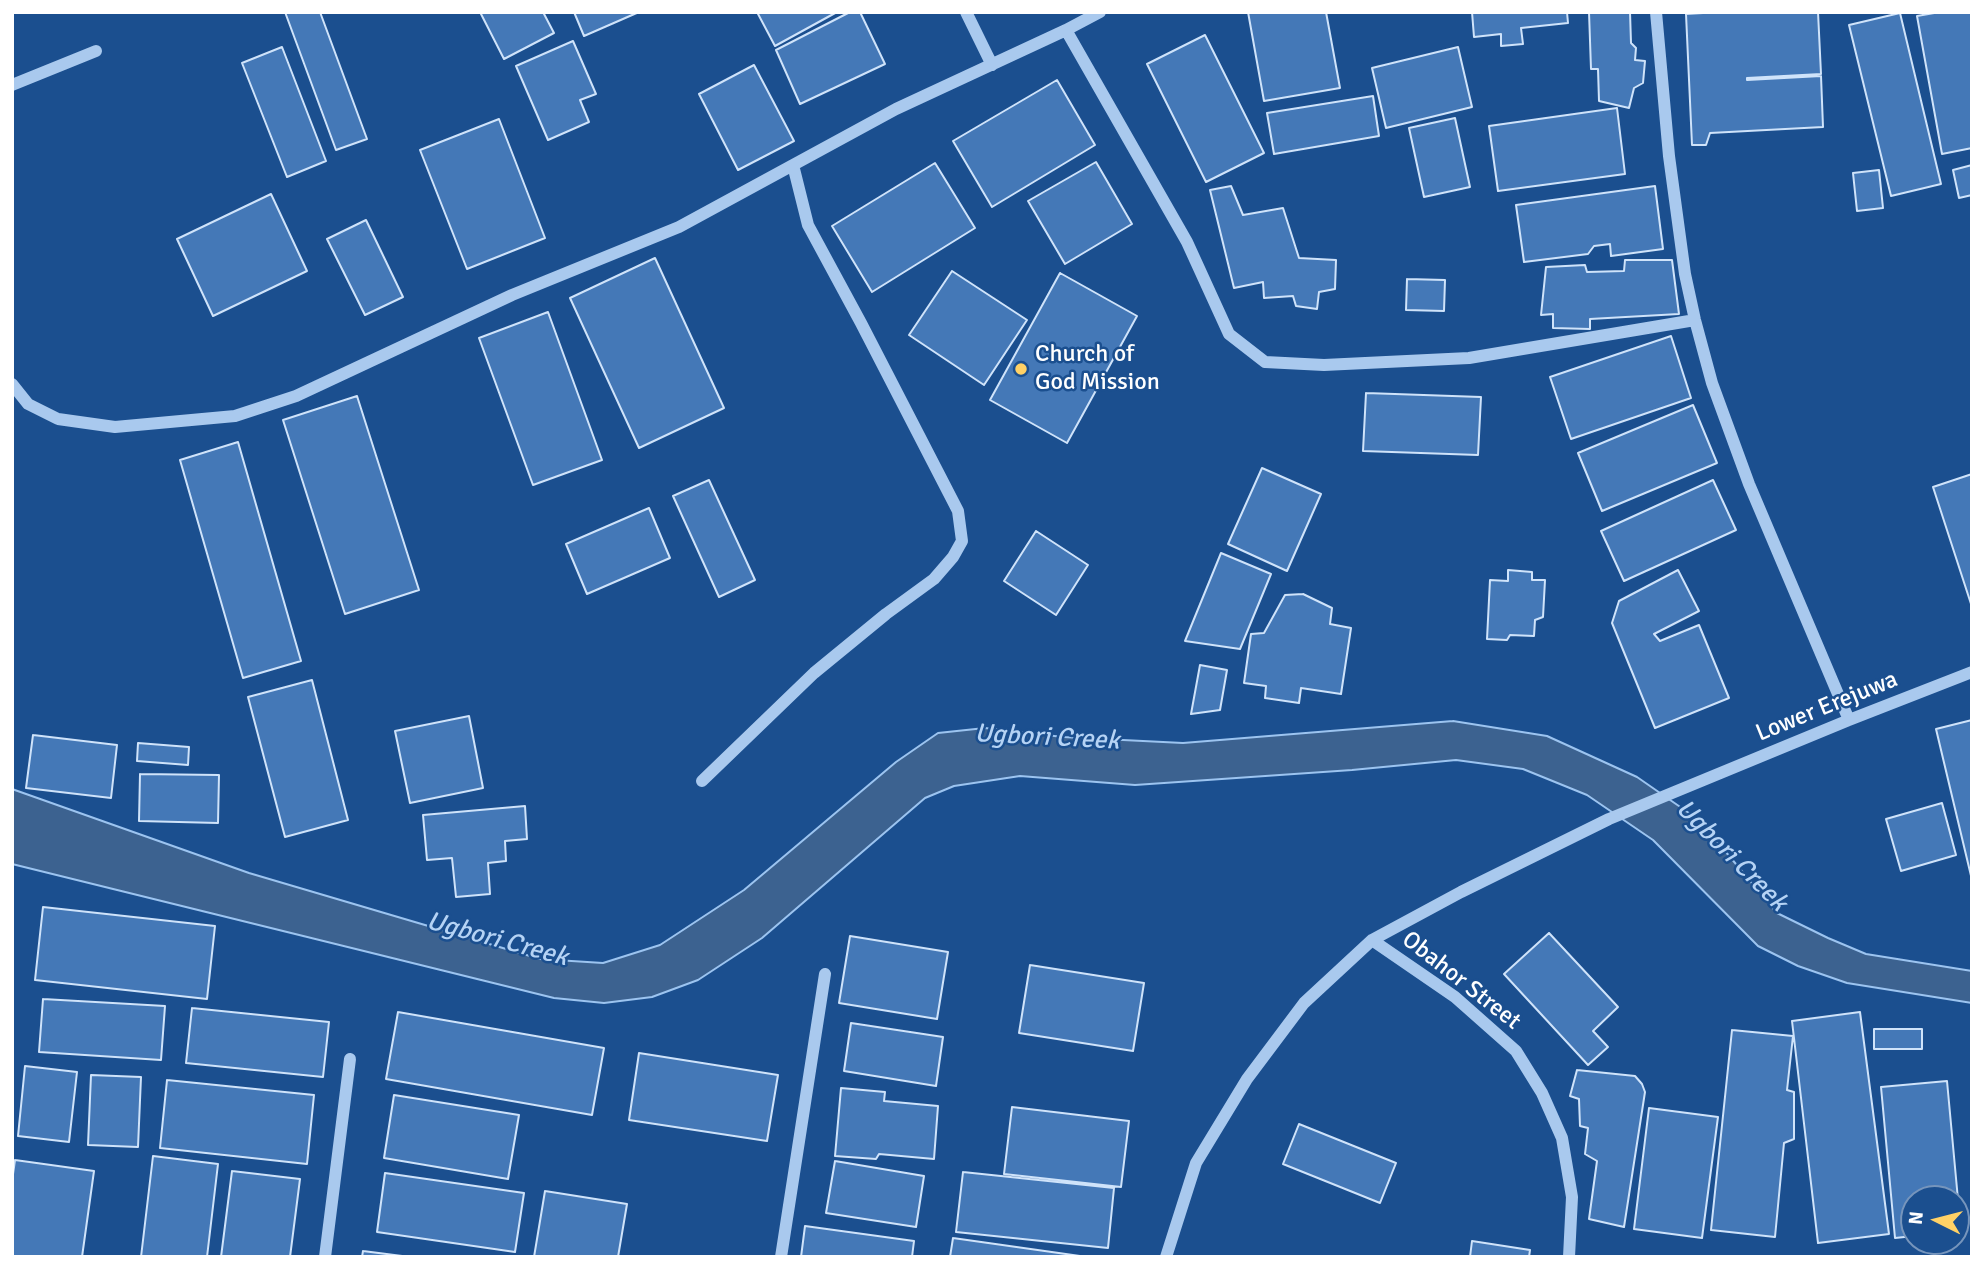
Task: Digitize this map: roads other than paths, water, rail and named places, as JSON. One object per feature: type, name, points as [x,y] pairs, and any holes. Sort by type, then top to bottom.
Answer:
[{"type":"street","points":[[966,12],[992,65]]},
{"type":"street","points":[[12,384],[28,404],[58,419],[115,428],[235,416],[296,396],[512,295],[679,227],[896,109],[1100,12]]},
{"type":"street","points":[[1656,12],[1669,156],[1685,274],[1712,383],[1749,484],[1849,720]]},
{"type":"street","points":[[1066,30],[1187,242],[1228,334],[1265,362],[1324,365],[1469,358],[1695,320]]},
{"type":"street","points":[[12,85],[96,51]]},
{"type":"street","points":[[702,781],[814,673],[934,579],[953,557],[962,541],[958,511],[808,225],[793,165]]},
{"type":"street","name":"Lower Erejuwa","points":[[1166,1257],[1196,1163],[1247,1079],[1304,1003],[1372,940],[1461,892],[1609,819],[1972,672]]},
{"type":"street","name":"Obahor Street","points":[[1372,940],[1465,1006],[1516,1051],[1536,1082],[1562,1138],[1572,1197],[1569,1257]]},
{"type":"street","points":[[780,1257],[825,974]]},
{"type":"street","points":[[325,1257],[350,1059]]},
{"type":"water","name":"Ugbori Creek","points":[[1453,721],[1547,736],[1637,777],[1699,820],[1777,913],[1866,954],[1972,971],[1972,1003],[1847,983],[1798,966],[1758,946],[1653,840],[1587,795],[1523,769],[1456,760],[1135,785],[1020,776],[954,786],[925,798],[762,938],[698,980],[652,997],[604,1003],[554,998],[12,864],[12,789],[249,873],[540,959],[603,963],[660,945],[744,890],[896,762],[938,733],[985,728],[1063,737],[1183,743]]},
{"type":"place","name":"Church of God Mission","points":[[1021,369]]}]
